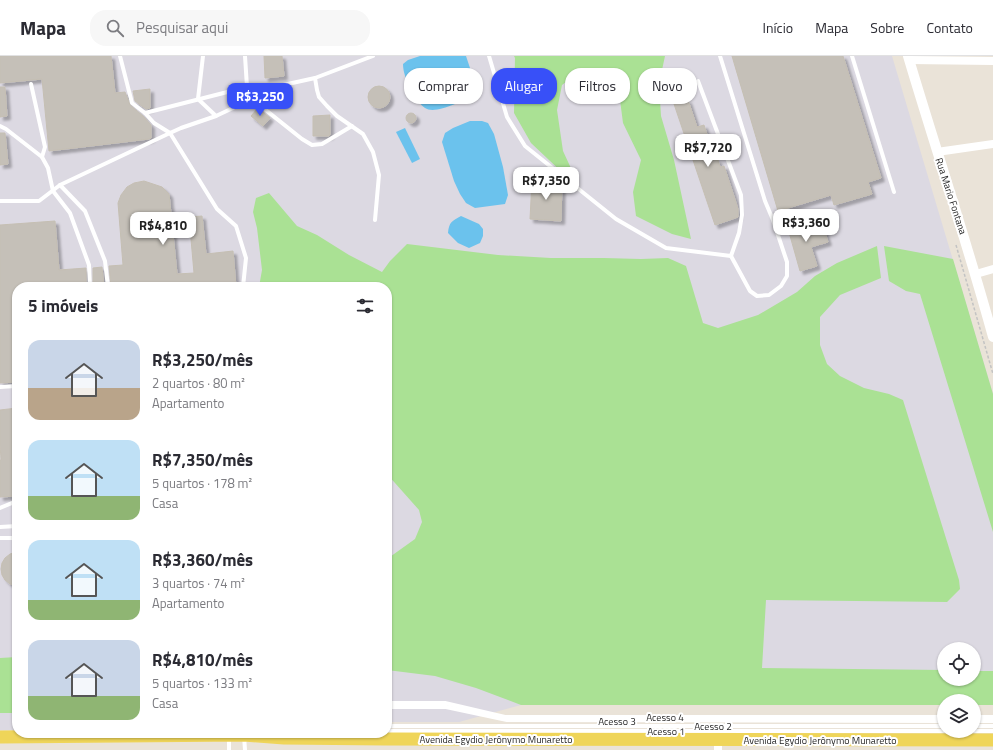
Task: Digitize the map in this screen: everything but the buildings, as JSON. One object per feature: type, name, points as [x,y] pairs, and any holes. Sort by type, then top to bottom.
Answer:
[{"type":"main road","name":"Avenida Egydio Jerônymo Munaretto","points":[[0,737],[12,737]]},
{"type":"main road","name":"Avenida Egydio Jerônymo Munaretto","points":[[284,738],[718,745],[993,740]]},
{"type":"street","points":[[909,58],[993,61]]},
{"type":"street","name":"Rua Mario Fontana","points":[[909,58],[976,274],[993,337]]},
{"type":"street","points":[[937,152],[993,144]]},
{"type":"street","points":[[976,274],[993,269]]},
{"type":"lane","points":[[120,56],[132,103],[145,113],[154,123],[170,133],[217,210],[236,226],[246,258],[244,282]]},
{"type":"lane","points":[[198,99],[203,56]]},
{"type":"lane","points":[[245,56],[247,87],[252,98],[302,139],[312,144],[322,144],[352,126]]},
{"type":"lane","points":[[145,113],[247,87],[265,89],[316,78],[373,56]]},
{"type":"lane","points":[[489,56],[507,117],[525,146],[616,219],[666,248],[731,256]]},
{"type":"lane","points":[[698,81],[741,196],[742,216],[739,233],[731,256],[750,291],[757,296],[769,295],[781,286],[786,276],[786,262],[773,220],[765,201],[720,56]]},
{"type":"lane","points":[[852,56],[894,192]]},
{"type":"lane","points":[[316,78],[317,90],[320,97],[337,116],[363,134],[373,152],[379,175],[375,220]]},
{"type":"lane","points":[[31,84],[45,147],[42,157]]},
{"type":"lane","points":[[0,201],[39,201],[60,185],[180,128],[216,116],[252,98],[265,89]]},
{"type":"lane","points":[[198,99],[216,116]]},
{"type":"lane","points":[[0,126],[42,157],[48,168],[53,191],[70,213],[89,265],[90,282]]},
{"type":"lane","points":[[60,185],[85,211],[105,262],[107,282]]},
{"type":"lane","points":[[0,387],[12,386]]},
{"type":"lane","points":[[0,508],[12,503]]},
{"type":"lane","points":[[0,527],[12,526]]},
{"type":"lane","points":[[0,538],[12,538]]},
{"type":"lane","name":"Acesso 4","points":[[392,703],[445,703],[505,716],[937,716]]},
{"type":"lane","name":"Acesso 3","points":[[392,707],[446,706],[507,720],[937,721]]},
{"type":"lane","points":[[981,716],[993,716]]},
{"type":"lane","points":[[981,721],[993,721]]},
{"type":"lane","name":"Acesso 2","points":[[392,726],[937,726]]},
{"type":"lane","points":[[981,726],[993,726]]},
{"type":"lane","name":"Acesso 1","points":[[386,740],[937,730]]},
{"type":"lane","points":[[981,730],[993,730]]},
{"type":"lane","points":[[229,738],[229,750]]},
{"type":"lane","points":[[244,738],[245,750]]},
{"type":"path","points":[[956,244],[993,374]]},
{"type":"shaded area","points":[[0,56],[892,56],[993,394],[993,705],[981,705],[981,694],[937,694],[937,705],[521,705],[459,722],[392,722],[392,282],[12,282],[12,730],[0,730]]},
{"type":"green space","points":[[514,56],[665,56],[662,68],[638,68],[638,104],[660,104],[661,116],[674,160],[691,239],[672,234],[636,216],[633,192],[641,160],[623,123],[621,104],[630,104],[630,68],[565,68],[565,83],[562,85],[557,110],[563,151],[575,177],[567,177],[531,143],[514,113],[514,104],[557,104],[557,68],[515,68]]},
{"type":"green space","points":[[269,193],[297,226],[317,235],[349,255],[382,272],[390,261],[407,244],[498,255],[551,258],[668,258],[686,266],[703,323],[718,328],[758,315],[797,292],[815,276],[837,263],[877,246],[881,278],[840,295],[820,317],[820,345],[827,364],[840,376],[864,388],[889,394],[903,400],[959,580],[960,589],[947,602],[766,600],[762,668],[937,670],[937,686],[981,686],[981,671],[993,671],[993,705],[981,705],[981,694],[937,694],[937,705],[521,705],[476,688],[435,676],[392,671],[392,555],[415,539],[422,522],[419,510],[392,480],[392,282],[260,282],[262,270],[257,228],[253,212],[256,198]]},
{"type":"green space","points":[[884,246],[953,259],[993,394],[993,532],[920,294],[906,291],[889,281]]},
{"type":"green space","points":[[12,657],[12,713],[0,713],[0,658]]},
{"type":"water","points":[[420,56],[466,56],[470,68],[404,68],[404,70],[403,64],[408,60]]},
{"type":"water","points":[[421,104],[455,104],[435,110],[429,110]]},
{"type":"water","points":[[470,121],[482,121],[488,123],[494,134],[503,167],[508,195],[505,204],[475,208],[466,203],[454,181],[442,142],[445,133]]},
{"type":"water","points":[[405,128],[420,159],[412,163],[396,132]]},
{"type":"water","points":[[461,216],[479,224],[483,229],[483,236],[480,243],[469,248],[458,243],[448,233],[449,226],[452,222]]}]
